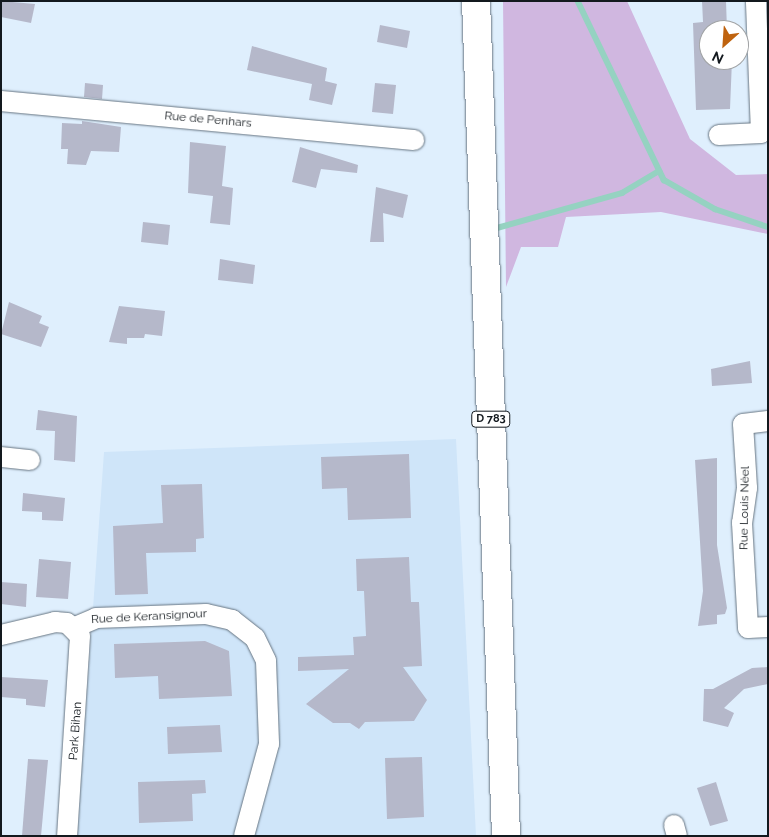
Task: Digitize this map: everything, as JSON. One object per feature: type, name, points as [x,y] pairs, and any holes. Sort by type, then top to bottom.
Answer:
[{"type":"main road","name":"D 783","points":[[476,1],[506,836]]},
{"type":"street","points":[[719,135],[761,133],[764,92],[756,1]]},
{"type":"street","name":"Rue de Penhars","points":[[1,101],[414,140]]},
{"type":"street","name":"Rue Louis Néel","points":[[768,421],[743,424],[748,488],[742,523],[748,628],[768,627]]},
{"type":"street","points":[[1,457],[30,460]]},
{"type":"street","name":"Rue de Keransignour","points":[[73,628],[96,618],[206,614],[232,620],[255,638],[266,661],[269,744],[244,836]]},
{"type":"street","points":[[1,635],[55,622],[73,628]]},
{"type":"street","name":"Park Bihan","points":[[68,836],[82,650],[73,628]]},
{"type":"shaded area","points":[[503,1],[627,1],[690,139],[736,175],[768,174],[768,234],[661,212],[566,217],[558,247],[521,247],[506,287]]},
{"type":"shaded area","points":[[456,439],[476,836],[77,836],[104,452]]},
{"type":"building","points":[[1,1],[35,4],[31,23],[1,17]]},
{"type":"building","points":[[702,1],[726,1],[727,20],[703,20]]},
{"type":"building","points":[[699,22],[699,70],[732,70],[730,109],[696,110],[693,23]]},
{"type":"building","points":[[380,25],[410,31],[407,48],[377,42]]},
{"type":"building","points":[[252,46],[327,68],[325,81],[337,84],[332,105],[309,100],[312,84],[247,70]]},
{"type":"building","points":[[85,83],[103,85],[102,99],[84,97]]},
{"type":"building","points":[[375,83],[396,85],[393,114],[372,112]]},
{"type":"building","points":[[82,121],[121,127],[119,152],[91,151],[86,165],[67,164],[68,149],[61,149],[62,123],[82,124]]},
{"type":"building","points":[[190,142],[226,146],[222,186],[233,188],[230,225],[210,223],[213,196],[188,193]]},
{"type":"building","points":[[300,147],[358,165],[357,173],[321,169],[316,188],[292,182]]},
{"type":"building","points":[[376,187],[408,195],[403,218],[383,213],[384,242],[370,242]]},
{"type":"building","points":[[143,222],[170,225],[168,245],[141,242]]},
{"type":"building","points":[[220,259],[255,265],[253,284],[218,280]]},
{"type":"building","points":[[9,302],[42,316],[39,323],[49,327],[41,347],[1,334]]},
{"type":"building","points":[[119,306],[165,311],[162,336],[145,334],[144,338],[127,338],[127,344],[109,342]]},
{"type":"building","points":[[750,361],[752,383],[712,386],[711,369]]},
{"type":"building","points":[[38,410],[77,416],[75,462],[54,460],[55,431],[36,430]]},
{"type":"building","points":[[409,454],[411,518],[348,520],[347,488],[322,489],[321,457]]},
{"type":"building","points":[[717,458],[717,545],[727,608],[725,614],[717,615],[717,624],[698,626],[703,591],[695,460]]},
{"type":"building","points":[[202,484],[204,538],[196,539],[196,552],[146,553],[148,594],[115,595],[113,526],[163,523],[161,485]]},
{"type":"building","points":[[23,493],[65,498],[63,521],[42,520],[42,512],[22,511]]},
{"type":"building","points":[[409,557],[411,602],[419,602],[422,666],[403,667],[427,700],[414,721],[365,722],[359,729],[350,723],[333,723],[306,704],[349,669],[298,671],[298,657],[354,655],[353,637],[366,636],[364,591],[357,591],[356,559]]},
{"type":"building","points":[[39,559],[71,562],[68,599],[36,597]]},
{"type":"building","points":[[1,582],[27,584],[26,607],[1,604]]},
{"type":"building","points":[[205,641],[229,651],[232,696],[159,699],[158,676],[115,678],[114,644]]},
{"type":"building","points":[[768,667],[768,684],[744,689],[724,708],[734,713],[728,727],[703,721],[704,689],[713,689],[752,668]]},
{"type":"building","points":[[1,677],[48,680],[45,707],[26,705],[26,699],[1,697]]},
{"type":"building","points":[[220,725],[222,752],[168,754],[167,727]]},
{"type":"building","points":[[422,757],[424,817],[387,819],[385,758]]},
{"type":"building","points":[[28,759],[48,760],[41,836],[22,836]]},
{"type":"building","points":[[205,780],[206,793],[192,794],[193,821],[139,823],[138,782]]},
{"type":"building","points":[[716,782],[728,821],[710,826],[697,788]]},
{"type":"waterway","points":[[578,1],[664,180],[715,209],[768,227]]},
{"type":"waterway","points":[[497,228],[622,193],[659,171]]}]
